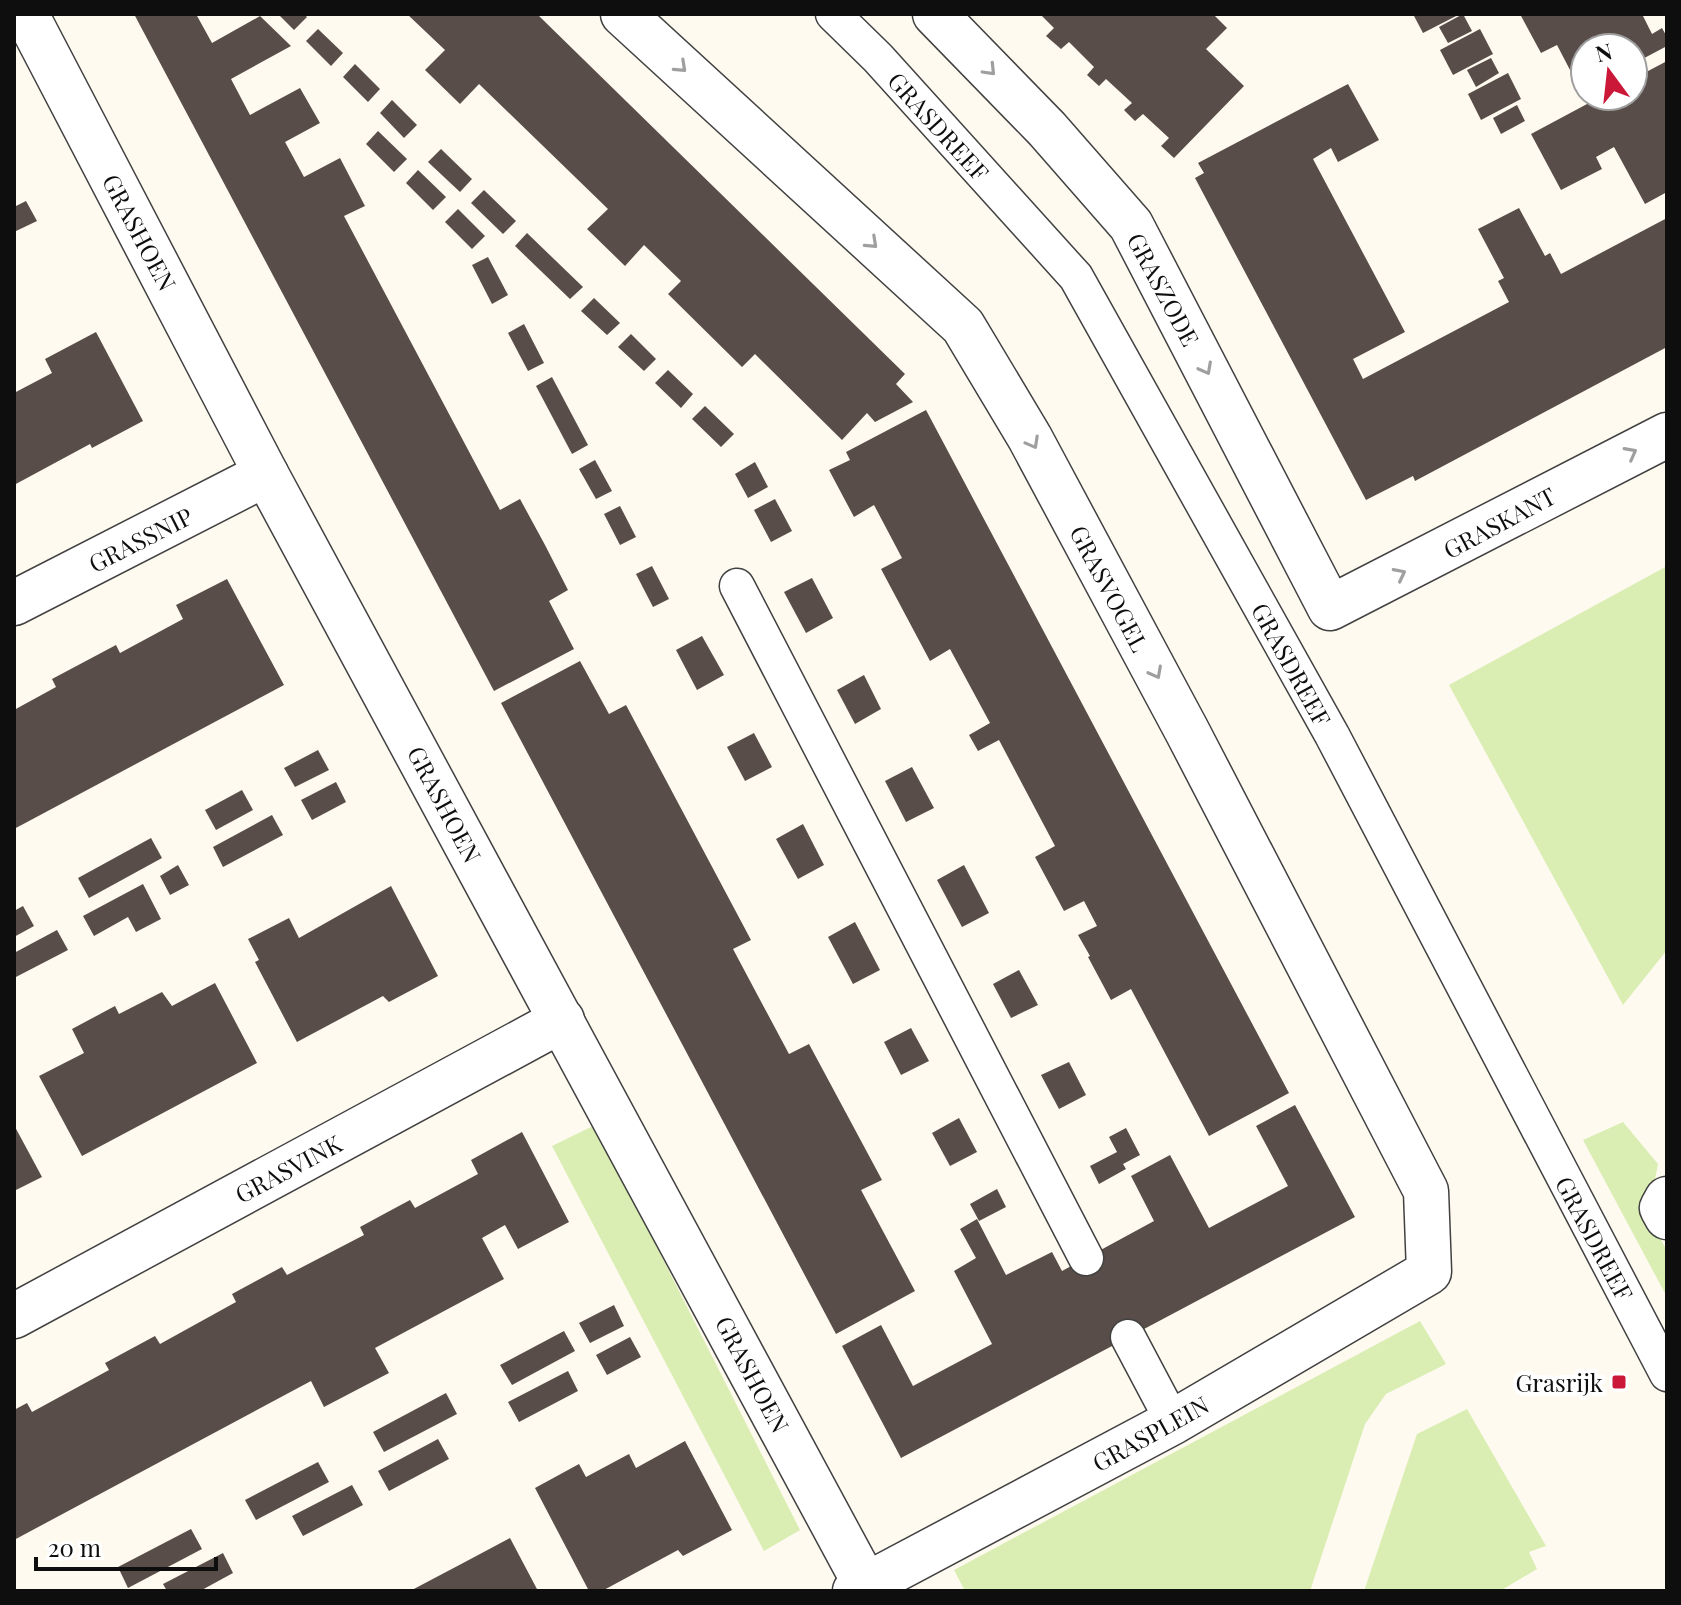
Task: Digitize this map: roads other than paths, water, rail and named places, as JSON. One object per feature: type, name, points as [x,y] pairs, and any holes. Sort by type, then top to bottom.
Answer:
[{"type":"street","name":"GRASHOEN","points":[[26,14],[266,474],[562,1020],[864,1589]]},
{"type":"street","name":"GRASVOGEL","points":[[623,14],[963,326],[1038,452],[1426,1191],[1429,1272]]},
{"type":"street","name":"GRASZODE","points":[[935,14],[1047,129],[1131,225],[1330,608]]},
{"type":"street","name":"GRASKANT","points":[[1330,608],[1667,435]]},
{"type":"street","name":"GRASSNIP","points":[[14,603],[266,474]]},
{"type":"street","name":"GRASVINK","points":[[14,1316],[562,1020]]},
{"type":"street","points":[[1667,1199],[1662,1208],[1667,1217]]},
{"type":"street","name":"GRASPLEIN","points":[[864,1589],[1173,1422],[1429,1272]]},
{"type":"lane","name":"GRASDREEF","points":[[833,14],[878,58],[1076,277],[1332,735],[1667,1374]]},
{"type":"lane","points":[[737,586],[1086,1258]]},
{"type":"lane","points":[[1128,1337],[1173,1422]]},
{"type":"place","name":"Grasrijk","points":[[1619,1382]]}]
